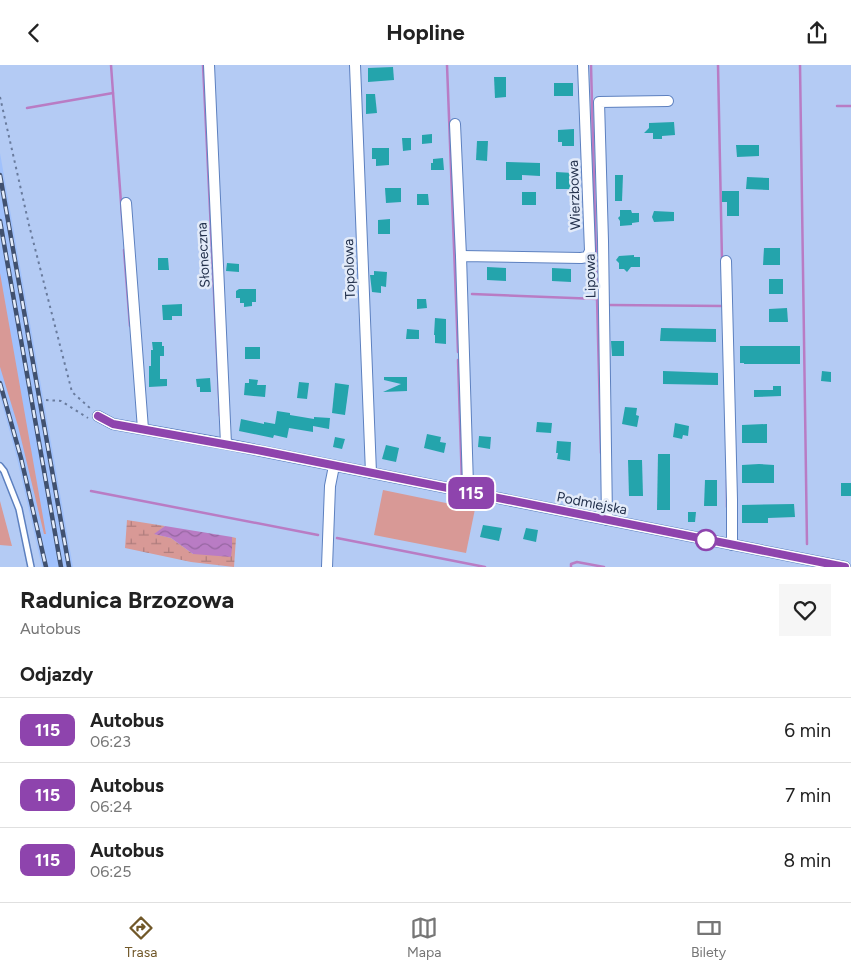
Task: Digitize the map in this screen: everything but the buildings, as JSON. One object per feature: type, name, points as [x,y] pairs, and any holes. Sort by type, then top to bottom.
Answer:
[{"type":"street","name":"Słoneczna","points":[[208,65],[226,444]]},
{"type":"street","name":"Topolowa","points":[[355,65],[371,473]]},
{"type":"street","name":"Wierzbowa","points":[[461,256],[587,257],[590,251],[583,65]]},
{"type":"street","name":"Lipowa","points":[[607,520],[604,241],[599,102],[668,101]]},
{"type":"street","points":[[455,124],[468,486],[466,492]]},
{"type":"street","points":[[126,203],[143,429]]},
{"type":"street","points":[[726,261],[732,545]]},
{"type":"street","name":"Podmiejska","points":[[98,416],[113,424],[334,465],[845,567]]},
{"type":"street","points":[[327,567],[330,486],[334,465]]},
{"type":"lane","points":[[0,466],[4,471],[19,509],[31,567]]},
{"type":"path","points":[[0,97],[29,225],[72,392],[98,416],[95,420],[85,417],[61,401],[46,400]]},
{"type":"shaded area","points":[[0,153],[73,567],[42,567],[17,458],[0,396]]},
{"type":"green space","points":[[0,273],[46,534],[44,534],[18,426],[0,367]]},
{"type":"green space","points":[[383,490],[475,509],[466,553],[374,535]]},
{"type":"green space","points":[[0,501],[12,546],[0,545]]},
{"type":"green space","points":[[127,520],[165,526],[155,534],[171,538],[193,554],[232,549],[232,537],[236,538],[234,567],[191,562],[125,548]]},
{"type":"water","points":[[165,526],[232,537],[231,557],[193,554],[171,538],[154,534]]},
{"type":"waterway","points":[[111,65],[123,230]]},
{"type":"waterway","points":[[203,65],[220,416]]},
{"type":"waterway","points":[[447,65],[458,352]]},
{"type":"waterway","points":[[591,65],[601,453]]},
{"type":"waterway","points":[[718,65],[722,261]]},
{"type":"waterway","points":[[800,65],[807,544]]},
{"type":"waterway","points":[[27,108],[113,93]]},
{"type":"waterway","points":[[837,106],[851,106]]},
{"type":"waterway","points":[[124,250],[130,326]]},
{"type":"waterway","points":[[472,294],[598,299]]},
{"type":"waterway","points":[[610,305],[723,306]]},
{"type":"waterway","points":[[458,360],[462,484]]},
{"type":"waterway","points":[[727,480],[727,507]]},
{"type":"waterway","points":[[91,491],[318,535]]},
{"type":"waterway","points":[[337,538],[485,567]]},
{"type":"waterway","points":[[571,567],[571,564],[577,562],[604,567]]},
{"type":"railway","points":[[0,175],[69,567]]},
{"type":"railway","points":[[0,221],[61,567]]},
{"type":"railway","points":[[0,383],[21,458],[46,567]]},
{"type":"bus line","name":"115","points":[[98,416],[113,424],[262,451],[845,567]]}]
